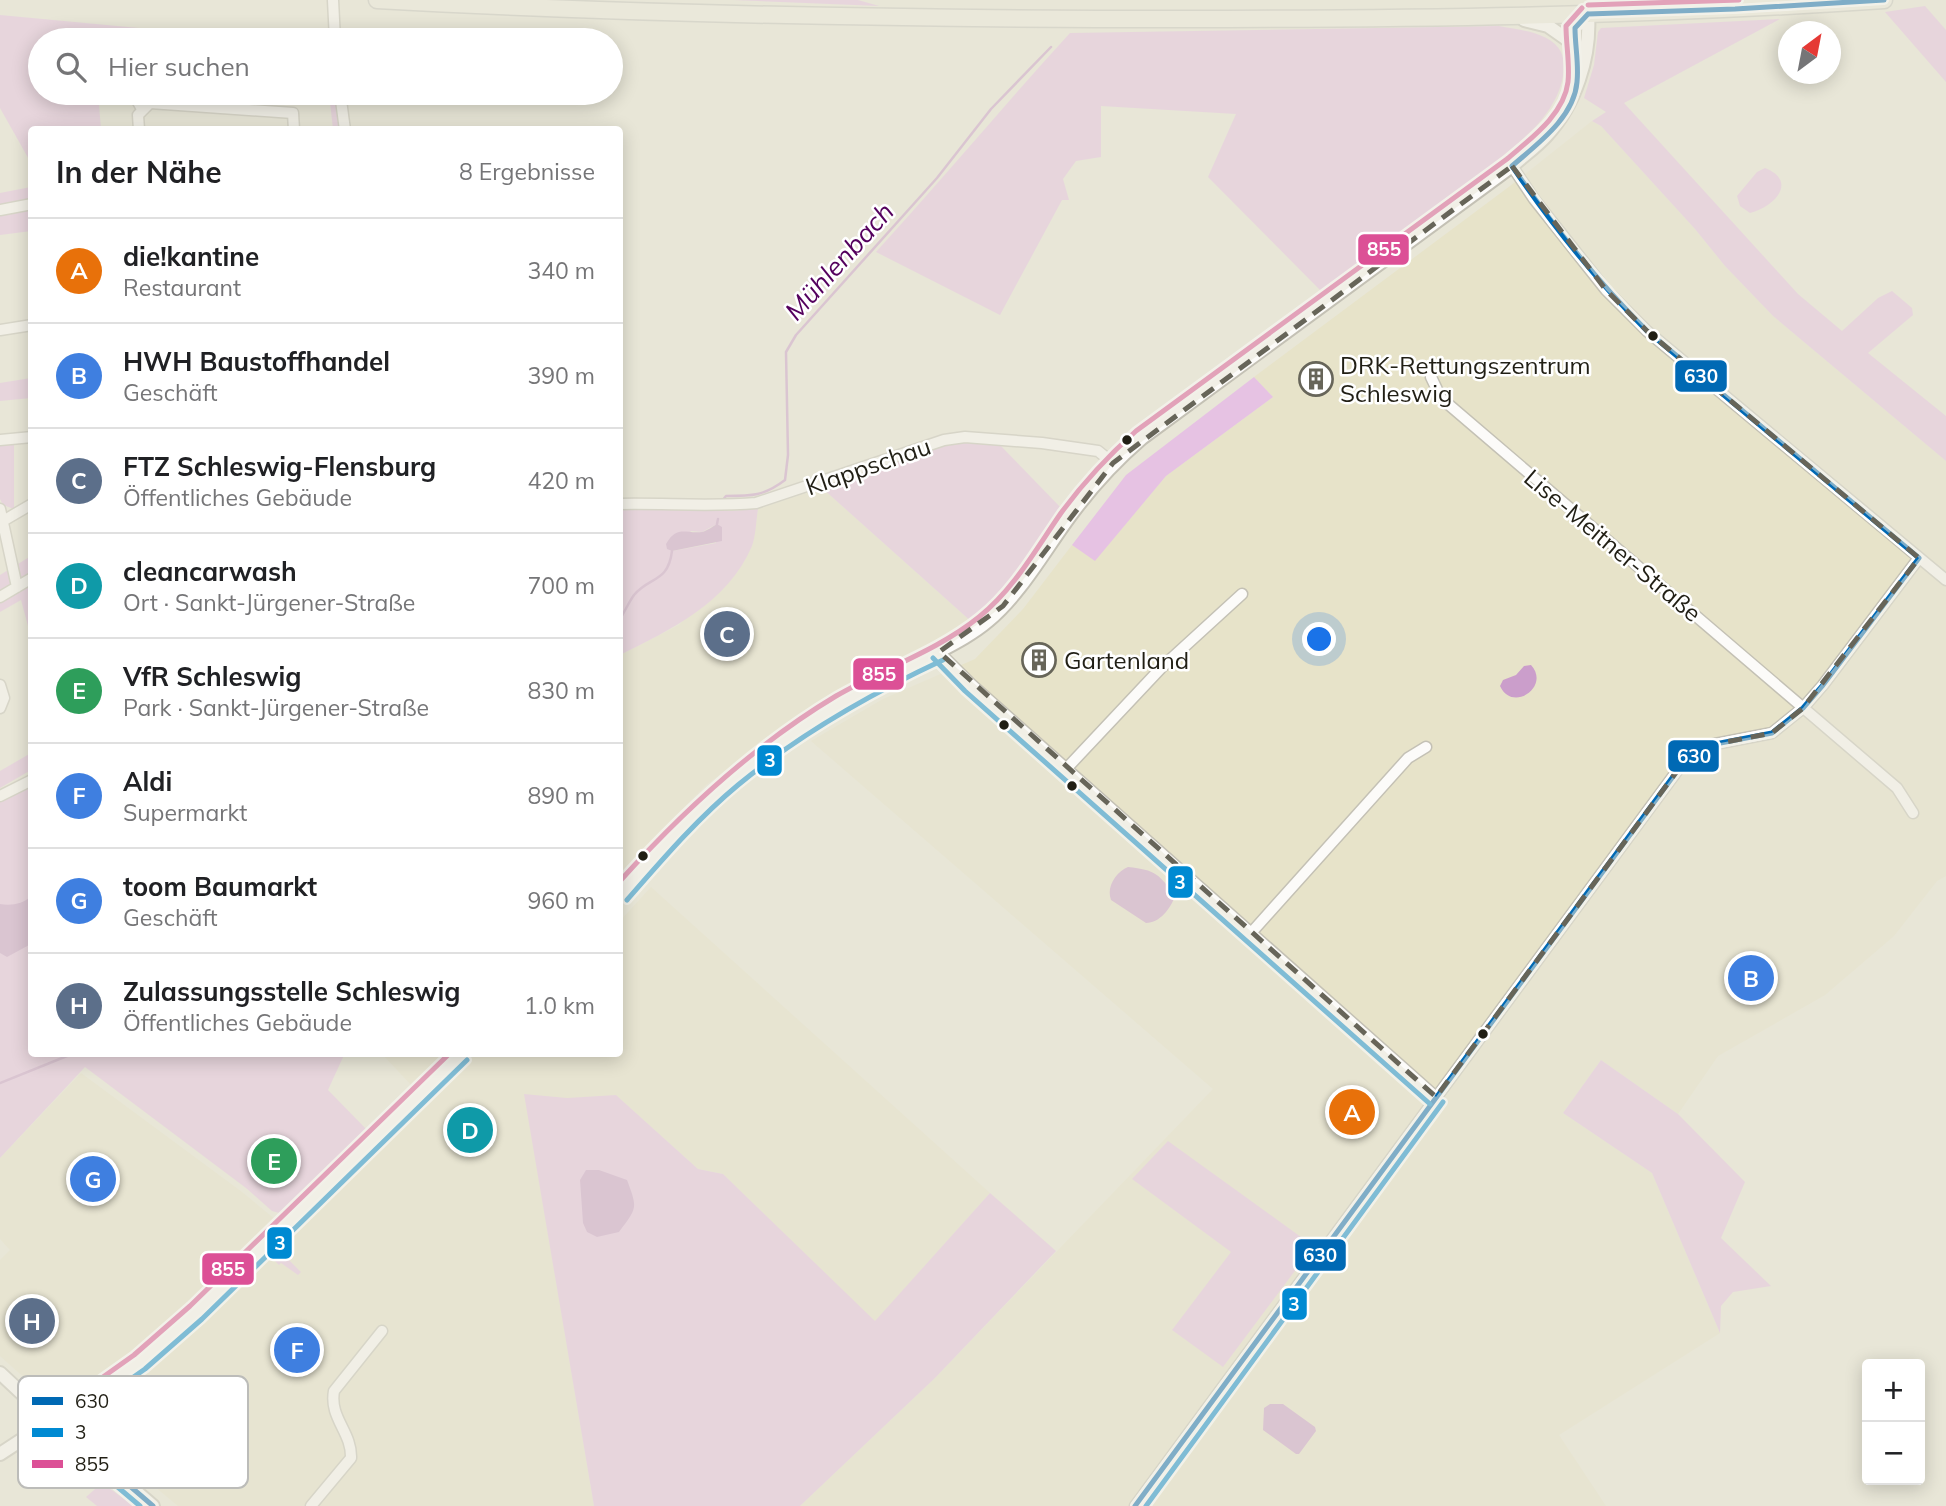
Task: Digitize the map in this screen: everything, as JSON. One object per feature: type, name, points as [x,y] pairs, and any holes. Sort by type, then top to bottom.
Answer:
[{"type":"main road","points":[[377,0],[761,16],[1263,19],[1588,14],[1884,0]]},
{"type":"street","points":[[333,0],[335,28]]},
{"type":"street","points":[[1577,86],[1575,28],[1588,14]]},
{"type":"street","points":[[623,891],[676,831],[766,753],[843,703],[967,637],[1003,606],[1086,495],[1113,463],[1142,438],[1512,166],[1552,129],[1571,100],[1586,51],[1588,14]]},
{"type":"street","points":[[1500,16],[1548,26],[1575,45]]},
{"type":"street","points":[[140,105],[142,109]]},
{"type":"street","points":[[139,126],[138,115],[147,105]]},
{"type":"street","points":[[179,105],[293,113],[294,126]]},
{"type":"street","points":[[342,105],[344,126]]},
{"type":"street","points":[[1512,166],[1584,264],[1647,331],[1946,580]]},
{"type":"street","points":[[0,209],[28,205]]},
{"type":"street","points":[[0,330],[28,326]]},
{"type":"street","name":"Lise-Meitner-Straße","points":[[1431,377],[1441,398],[1486,439],[1897,788],[1913,813]]},
{"type":"street","points":[[0,440],[28,437]]},
{"type":"street","name":"Klappschau","points":[[623,505],[665,503],[729,506],[756,503],[944,440],[965,438],[1098,450],[1113,463]]},
{"type":"street","points":[[3,521],[28,506]]},
{"type":"street","points":[[0,509],[17,587]]},
{"type":"street","points":[[1135,1506],[1683,763],[1710,745],[1773,733],[1803,708],[1919,558]]},
{"type":"street","points":[[0,597],[28,580]]},
{"type":"street","points":[[1066,769],[1161,668],[1242,594]]},
{"type":"street","points":[[939,652],[971,684],[1436,1097]]},
{"type":"street","points":[[0,685],[4,698],[0,708]]},
{"type":"street","points":[[1251,933],[1408,758],[1426,747]]},
{"type":"street","points":[[0,796],[28,782]]},
{"type":"street","points":[[124,1376],[175,1333],[277,1236],[458,1057]]},
{"type":"street","points":[[311,1506],[351,1458],[352,1448],[332,1404],[334,1391],[382,1331]]},
{"type":"street","points":[[0,1373],[18,1390]]},
{"type":"street","points":[[0,1454],[18,1442]]},
{"type":"street","points":[[132,1488],[153,1506]]},
{"type":"highlighted area","points":[[1512,166],[1606,290],[1647,331],[1919,558],[1803,708],[1772,733],[1710,745],[1683,763],[1436,1097],[939,652],[1003,606],[1113,463]]},
{"type":"shaded area","points":[[733,0],[858,0],[879,6]]},
{"type":"shaded area","points":[[1925,6],[1946,30],[1946,82],[1885,12]]},
{"type":"shaded area","points":[[0,15],[138,28],[28,28],[28,105],[99,105],[101,126],[28,126],[28,158],[0,108]]},
{"type":"shaded area","points":[[1780,19],[1624,103],[1798,294],[1842,331],[1878,298],[1892,291],[1912,308],[1913,315],[1868,353],[1946,416],[1946,461],[1773,316],[1601,126],[1592,121],[1606,112],[1584,98],[1601,28]]},
{"type":"shaded area","points":[[1499,26],[1542,36],[1556,45],[1561,52],[1563,78],[1547,113],[1524,138],[1469,184],[1323,293],[1208,177],[1236,114],[1101,106],[1101,157],[1076,161],[1063,179],[1069,200],[1062,200],[1000,315],[876,252],[1070,33]]},
{"type":"shaded area","points":[[330,105],[338,105],[341,126],[333,126]]},
{"type":"shaded area","points":[[1592,121],[1601,126],[1773,316],[1946,461],[1946,876],[1937,881],[1894,936],[1825,995],[1718,1056],[1678,1114],[1601,1060],[1563,1113],[1652,1173],[1720,1333],[1559,1435],[1606,1506],[800,1506],[935,1378],[1213,1089],[811,741],[883,699],[975,659],[1023,609],[1072,545],[1095,560],[1166,476],[1273,397],[1254,377],[1510,186]]},
{"type":"shaded area","points":[[1765,168],[1775,173],[1780,180],[1779,193],[1768,205],[1750,213],[1740,206],[1737,196],[1757,172]]},
{"type":"shaded area","points":[[28,188],[28,231],[0,235],[0,193]]},
{"type":"shaded area","points":[[1254,377],[1273,397],[1166,476],[1095,561],[1072,545],[1126,475]]},
{"type":"shaded area","points":[[28,378],[28,398],[0,401],[0,383]]},
{"type":"shaded area","points":[[967,441],[998,443],[1064,511],[1010,587],[974,624],[822,488],[943,446]]},
{"type":"shaded area","points":[[14,443],[14,509],[3,505],[0,499],[0,445]]},
{"type":"shaded area","points":[[822,488],[974,624],[939,647],[859,683],[782,729],[706,785],[623,870],[623,653],[679,625],[752,546],[758,509]]},
{"type":"shaded area","points":[[758,509],[752,546],[728,584],[696,612],[623,653],[623,510]],"holes":[[[715,525],[716,543],[672,551],[691,531],[702,532]]]},
{"type":"shaded area","points":[[717,524],[722,527],[722,541],[672,551],[667,549],[666,544],[678,532],[702,532]]},
{"type":"shaded area","points":[[28,558],[28,626],[21,600],[0,612],[0,575]]},
{"type":"shaded area","points":[[1531,665],[1536,673],[1536,681],[1528,694],[1513,697],[1506,694],[1500,686],[1503,680],[1516,675],[1524,666]]},
{"type":"shaded area","points":[[28,755],[28,772],[0,788],[0,771]]},
{"type":"shaded area","points":[[28,788],[28,1057],[343,1057],[328,1090],[370,1133],[283,1214],[272,1211],[246,1188],[85,1067],[0,1158],[0,802]]},
{"type":"shaded area","points":[[1128,867],[1156,874],[1175,896],[1168,910],[1160,918],[1146,923],[1111,900],[1113,880]]},
{"type":"shaded area","points":[[651,887],[990,1193],[875,1322],[723,1174],[698,1169],[618,1097],[535,1156],[594,1506],[178,1506],[156,1488],[248,1488],[248,1376],[23,1376],[0,1356],[0,1260],[10,1250],[0,1239],[0,1158],[81,1073],[242,1192],[293,1234],[473,1057],[623,1057],[623,918]]},
{"type":"shaded area","points":[[28,898],[28,946],[7,957],[0,953],[0,904],[17,904]]},
{"type":"shaded area","points":[[385,1057],[446,1057],[413,1087]]},
{"type":"shaded area","points":[[1601,1060],[1678,1114],[1745,1182],[1721,1238],[1771,1286],[1733,1292],[1721,1306],[1720,1333],[1652,1173],[1563,1113]]},
{"type":"shaded area","points":[[524,1094],[567,1098],[616,1095],[698,1169],[723,1174],[875,1321],[990,1193],[1056,1251],[935,1378],[800,1506],[594,1506]]},
{"type":"shaded area","points":[[1168,1141],[1308,1244],[1309,1252],[1223,1367],[1172,1330],[1231,1252],[1132,1179]]},
{"type":"shaded area","points":[[586,1170],[599,1170],[627,1180],[634,1208],[619,1232],[597,1237],[587,1232],[583,1223],[580,1180]]},
{"type":"shaded area","points":[[276,1255],[289,1260],[301,1272],[298,1275],[281,1263],[279,1265],[272,1258]]},
{"type":"shaded area","points":[[1270,1404],[1283,1404],[1315,1427],[1316,1431],[1299,1454],[1263,1430],[1264,1408]]},
{"type":"shaded area","points":[[96,1488],[109,1488],[134,1506],[97,1506],[86,1497]]},
{"type":"waterway","name":"Mühlenbach","points":[[722,501],[726,496],[764,492],[785,480],[788,455],[786,352],[796,335],[937,178],[991,109],[1051,47]]},
{"type":"waterway","name":"Mühlenbach","points":[[717,524],[718,519]]},
{"type":"waterway","name":"Mühlenbach","points":[[623,614],[634,595],[667,569],[672,551]]},
{"type":"waterway","name":"Mühlenbach","points":[[0,1083],[65,1057]]},
{"type":"transit line","name":"855","points":[[1588,5],[1739,0]]},
{"type":"transit line","name":"630","points":[[1588,14],[1884,0]]},
{"type":"transit line","name":"855","points":[[623,878],[694,805],[777,736],[836,696],[927,650],[979,617],[1014,581],[1078,491],[1136,431],[1507,159],[1535,135],[1553,116],[1565,94],[1568,82],[1566,26],[1582,8]]},
{"type":"transit line","name":"630","points":[[1512,166],[1553,129],[1569,107],[1577,82],[1575,28],[1588,14]]},
{"type":"transit line","name":"630","points":[[1512,166],[1576,252],[1647,331],[1919,558]]},
{"type":"transit line","name":"630","points":[[1135,1506],[1683,763],[1710,745],[1772,733],[1803,708],[1919,558]]},
{"type":"transit line","name":"3","points":[[933,658],[965,691],[1430,1104]]},
{"type":"transit line","name":"3","points":[[627,900],[708,812],[762,766],[836,716],[943,660]]},
{"type":"transit line","name":"855","points":[[104,1376],[134,1355],[190,1306],[446,1057]]},
{"type":"transit line","name":"3","points":[[135,1376],[202,1319],[467,1060]]},
{"type":"transit line","name":"3","points":[[1146,1506],[1443,1102]]},
{"type":"transit line","name":"3","points":[[119,1488],[140,1506]]},
{"type":"transit line","name":"630","points":[[132,1488],[153,1506]]},
{"type":"place","name":"DRK-Rettungszentrum Schleswig","points":[[1316,379]]},
{"type":"place","name":"FTZ Schleswig-Flensburg","points":[[727,634]]},
{"type":"place","name":"Gartenland","points":[[1039,660]]},
{"type":"place","name":"HWH Baustoffhandel","points":[[1751,978]]},
{"type":"place","name":"die!kantine","points":[[1352,1112]]},
{"type":"place","name":"cleancarwash","points":[[470,1130]]},
{"type":"place","name":"VfR Schleswig","points":[[274,1161]]},
{"type":"place","name":"toom Baumarkt","points":[[93,1179]]},
{"type":"place","name":"Zulassungsstelle Schleswig","points":[[32,1321]]},
{"type":"place","name":"Aldi","points":[[297,1350]]}]
